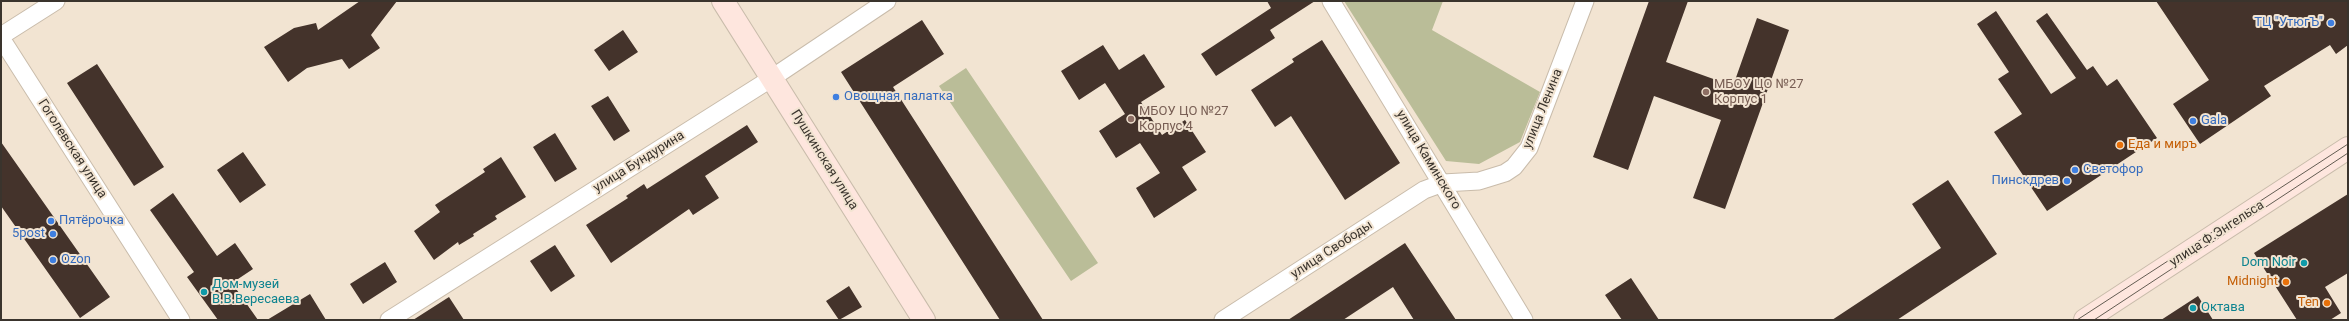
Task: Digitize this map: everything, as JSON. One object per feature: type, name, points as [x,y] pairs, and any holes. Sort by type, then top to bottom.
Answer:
[{"type":"street","points":[[1,37],[56,1]]},
{"type":"street","name":"Пушкинская улица","points":[[723,1],[924,320]]},
{"type":"street","name":"улица Бундурина","points":[[389,320],[772,78],[887,1]]},
{"type":"street","name":"улица Каминского","points":[[1331,1],[1443,183],[1524,320]]},
{"type":"street","name":"улица Ленина","points":[[1443,183],[1479,180],[1505,173],[1514,167],[1529,148],[1584,1]]},
{"type":"street","name":"Гоголевская улица","points":[[1,37],[181,320]]},
{"type":"street","name":"улица Ф.Энгельса","points":[[2085,320],[2348,148]]},
{"type":"street","name":"улица Свободы","points":[[1223,320],[1424,190],[1443,183]]},
{"type":"green space","points":[[1344,1],[1443,1],[1432,30],[1540,92],[1520,142],[1479,164],[1446,161]]},
{"type":"green space","points":[[966,68],[1098,263],[1071,281],[939,86]]},
{"type":"building","points":[[360,1],[397,1],[371,35],[380,48],[349,69],[342,59],[307,68],[288,82],[264,47],[294,28],[316,23],[318,30]]},
{"type":"building","points":[[1267,1],[1315,1],[1270,30],[1275,38],[1216,76],[1201,54],[1271,8]]},
{"type":"building","points":[[1649,1],[1688,1],[1666,62],[1733,86],[1757,18],[1789,30],[1725,209],[1693,198],[1721,120],[1654,96],[1628,170],[1593,157]]},
{"type":"building","points":[[2156,1],[2348,1],[2348,45],[2336,54],[2330,45],[2264,86],[2271,96],[2200,144],[2173,104],[2209,80]]},
{"type":"building","points":[[1996,11],[2051,94],[2076,78],[2036,21],[2047,13],[2087,70],[2093,66],[2107,86],[2117,79],[2157,138],[2047,211],[1994,132],[2022,114],[1998,79],[2009,72],[1977,24]]},
{"type":"building","points":[[922,20],[944,54],[893,87],[1043,320],[1000,320],[841,72]]},
{"type":"building","points":[[623,30],[638,52],[609,71],[594,50]]},
{"type":"building","points":[[1322,40],[1400,163],[1345,200],[1291,116],[1275,127],[1251,90],[1294,62],[1292,59]]},
{"type":"building","name":"МБОУ ЦО №27 Корпус 4","points":[[1103,45],[1119,70],[1144,54],[1165,87],[1141,102],[1162,135],[1185,120],[1206,152],[1182,167],[1197,190],[1154,218],[1136,188],[1160,173],[1140,143],[1116,158],[1099,131],[1125,114],[1105,83],[1079,100],[1061,71]]},
{"type":"building","points":[[97,64],[164,167],[134,186],[67,83]]},
{"type":"building","points":[[608,96],[630,131],[614,141],[591,106]]},
{"type":"building","points":[[747,125],[758,142],[705,176],[719,198],[693,215],[689,209],[611,263],[586,225],[628,198],[626,196],[644,184],[647,189]]},
{"type":"building","points":[[555,133],[577,169],[555,182],[533,147]]},
{"type":"building","points":[[1,142],[110,297],[80,318],[1,206]]},
{"type":"building","points":[[243,152],[266,185],[240,203],[217,170]]},
{"type":"building","points":[[501,157],[526,197],[495,216],[497,219],[473,234],[474,236],[459,245],[458,242],[434,260],[414,231],[440,212],[435,205],[485,172],[483,169]]},
{"type":"building","points":[[1948,180],[1997,254],[1897,320],[1832,320],[1941,248],[1912,204]]},
{"type":"building","points":[[173,193],[217,256],[235,243],[253,269],[232,283],[258,320],[218,320],[187,277],[194,272],[150,210]]},
{"type":"building","name":"Dom Noir","points":[[2348,194],[2348,273],[2325,287],[2341,313],[2330,320],[2297,320],[2254,253]]},
{"type":"building","points":[[1405,243],[1456,320],[1414,320],[1393,287],[1343,320],[1288,320]]},
{"type":"building","points":[[555,245],[575,276],[551,292],[530,261]]},
{"type":"building","points":[[385,262],[397,282],[363,304],[350,284]]},
{"type":"building","points":[[1631,278],[1659,320],[1622,320],[1605,295]]},
{"type":"building","points":[[849,286],[862,307],[839,320],[826,301]]},
{"type":"building","points":[[310,294],[326,320],[267,320]]},
{"type":"building","name":"Октава","points":[[2198,296],[2213,320],[2161,320]]},
{"type":"building","points":[[449,297],[464,320],[413,320]]},
{"type":"tram line","points":[[2077,320],[2348,144]]},
{"type":"tram line","points":[[2094,320],[2348,153]]},
{"type":"place","name":"ТЦ \"УтюгЪ\"","points":[[2331,23]]},
{"type":"place","name":"МБОУ ЦО №27 Корпус 1","points":[[1706,92]]},
{"type":"place","name":"Овощная палатка","points":[[836,97]]},
{"type":"place","name":"МБОУ ЦО №27 Корпус 4","points":[[1131,119]]},
{"type":"place","name":"Gala","points":[[2193,121]]},
{"type":"place","name":"Еда и миръ","points":[[2120,145]]},
{"type":"place","name":"Светофор","points":[[2075,170]]},
{"type":"place","name":"Пинскдрев","points":[[2067,181]]},
{"type":"place","name":"Пятёрочка","points":[[51,221]]},
{"type":"place","name":"5post","points":[[53,234]]},
{"type":"place","name":"Ozon","points":[[53,260]]},
{"type":"place","name":"Dom Noir","points":[[2304,263]]},
{"type":"place","name":"Midnight","points":[[2286,282]]},
{"type":"place","name":"Дом-музей В.В.Вересаева","points":[[204,292]]},
{"type":"place","name":"Ten","points":[[2327,303]]},
{"type":"place","name":"Октава","points":[[2193,308]]}]
